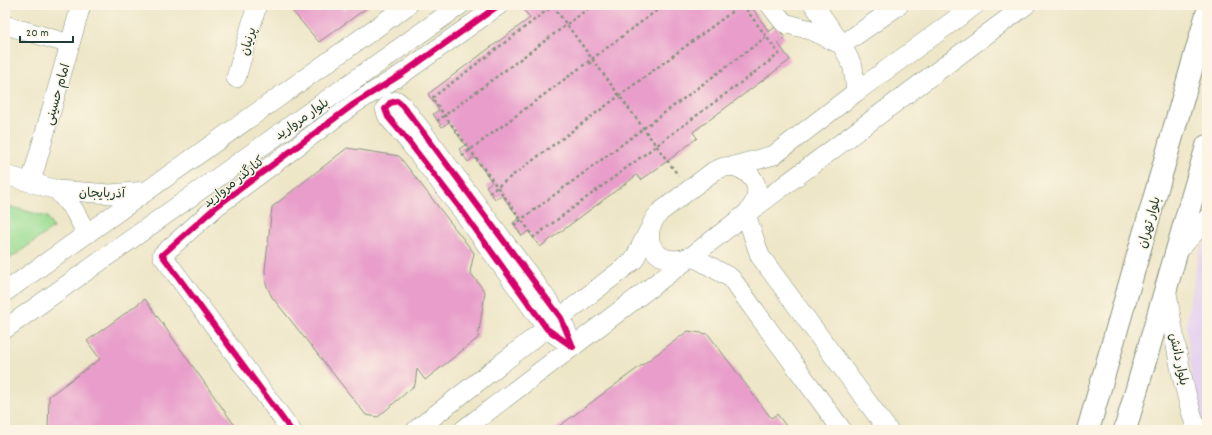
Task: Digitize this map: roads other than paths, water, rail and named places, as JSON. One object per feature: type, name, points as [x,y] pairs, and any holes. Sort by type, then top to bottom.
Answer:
[{"type":"main road","name":"بلوار تهران","points":[[1088,430],[1207,14]]},
{"type":"main road","points":[[1125,430],[1207,146]]},
{"type":"street","name":"امام حسینی","points":[[30,182],[81,5]]},
{"type":"street","name":"پرنیان","points":[[236,78],[257,5]]},
{"type":"street","points":[[5,292],[408,5]]},
{"type":"street","name":"بلوار مروارید","points":[[5,330],[460,5]]},
{"type":"street","name":"کنارگذر مروارید","points":[[291,430],[162,255],[217,206],[354,104],[402,74],[499,5]]},
{"type":"street","points":[[770,5],[784,23],[811,30],[842,45]]},
{"type":"street","points":[[814,5],[842,45],[853,67],[856,92]]},
{"type":"street","points":[[842,45],[899,5]]},
{"type":"street","points":[[416,430],[634,260],[653,220],[660,212],[714,171],[724,166],[734,166],[774,155],[856,92],[975,5]]},
{"type":"street","points":[[463,430],[746,214],[1026,5]]},
{"type":"street","points":[[5,25],[70,44]]},
{"type":"street","points":[[402,74],[400,90],[404,106]]},
{"type":"street","points":[[388,117],[386,109],[390,103],[397,101],[404,106],[500,236],[554,323]]},
{"type":"street","points":[[354,104],[374,109],[388,117],[410,142],[459,206],[573,347]]},
{"type":"street","points":[[239,125],[250,123],[256,125],[260,129],[263,140],[256,150]]},
{"type":"street","points":[[734,166],[744,170],[752,177],[756,186],[757,197],[753,206],[746,214]]},
{"type":"street","name":"آذربایجان","points":[[5,175],[57,190],[110,194],[148,191]]},
{"type":"street","points":[[57,190],[74,210],[87,234]]},
{"type":"street","points":[[156,222],[217,206]]},
{"type":"street","points":[[746,214],[760,256],[888,430]]},
{"type":"street","points":[[1176,254],[1207,219]]},
{"type":"street","points":[[649,230],[650,240],[654,250],[662,257],[672,260],[682,260],[692,256]]},
{"type":"street","points":[[692,256],[731,278],[842,430]]},
{"type":"street","name":"بلوار دانش","points":[[1166,287],[1177,355],[1192,417],[1197,430]]}]
